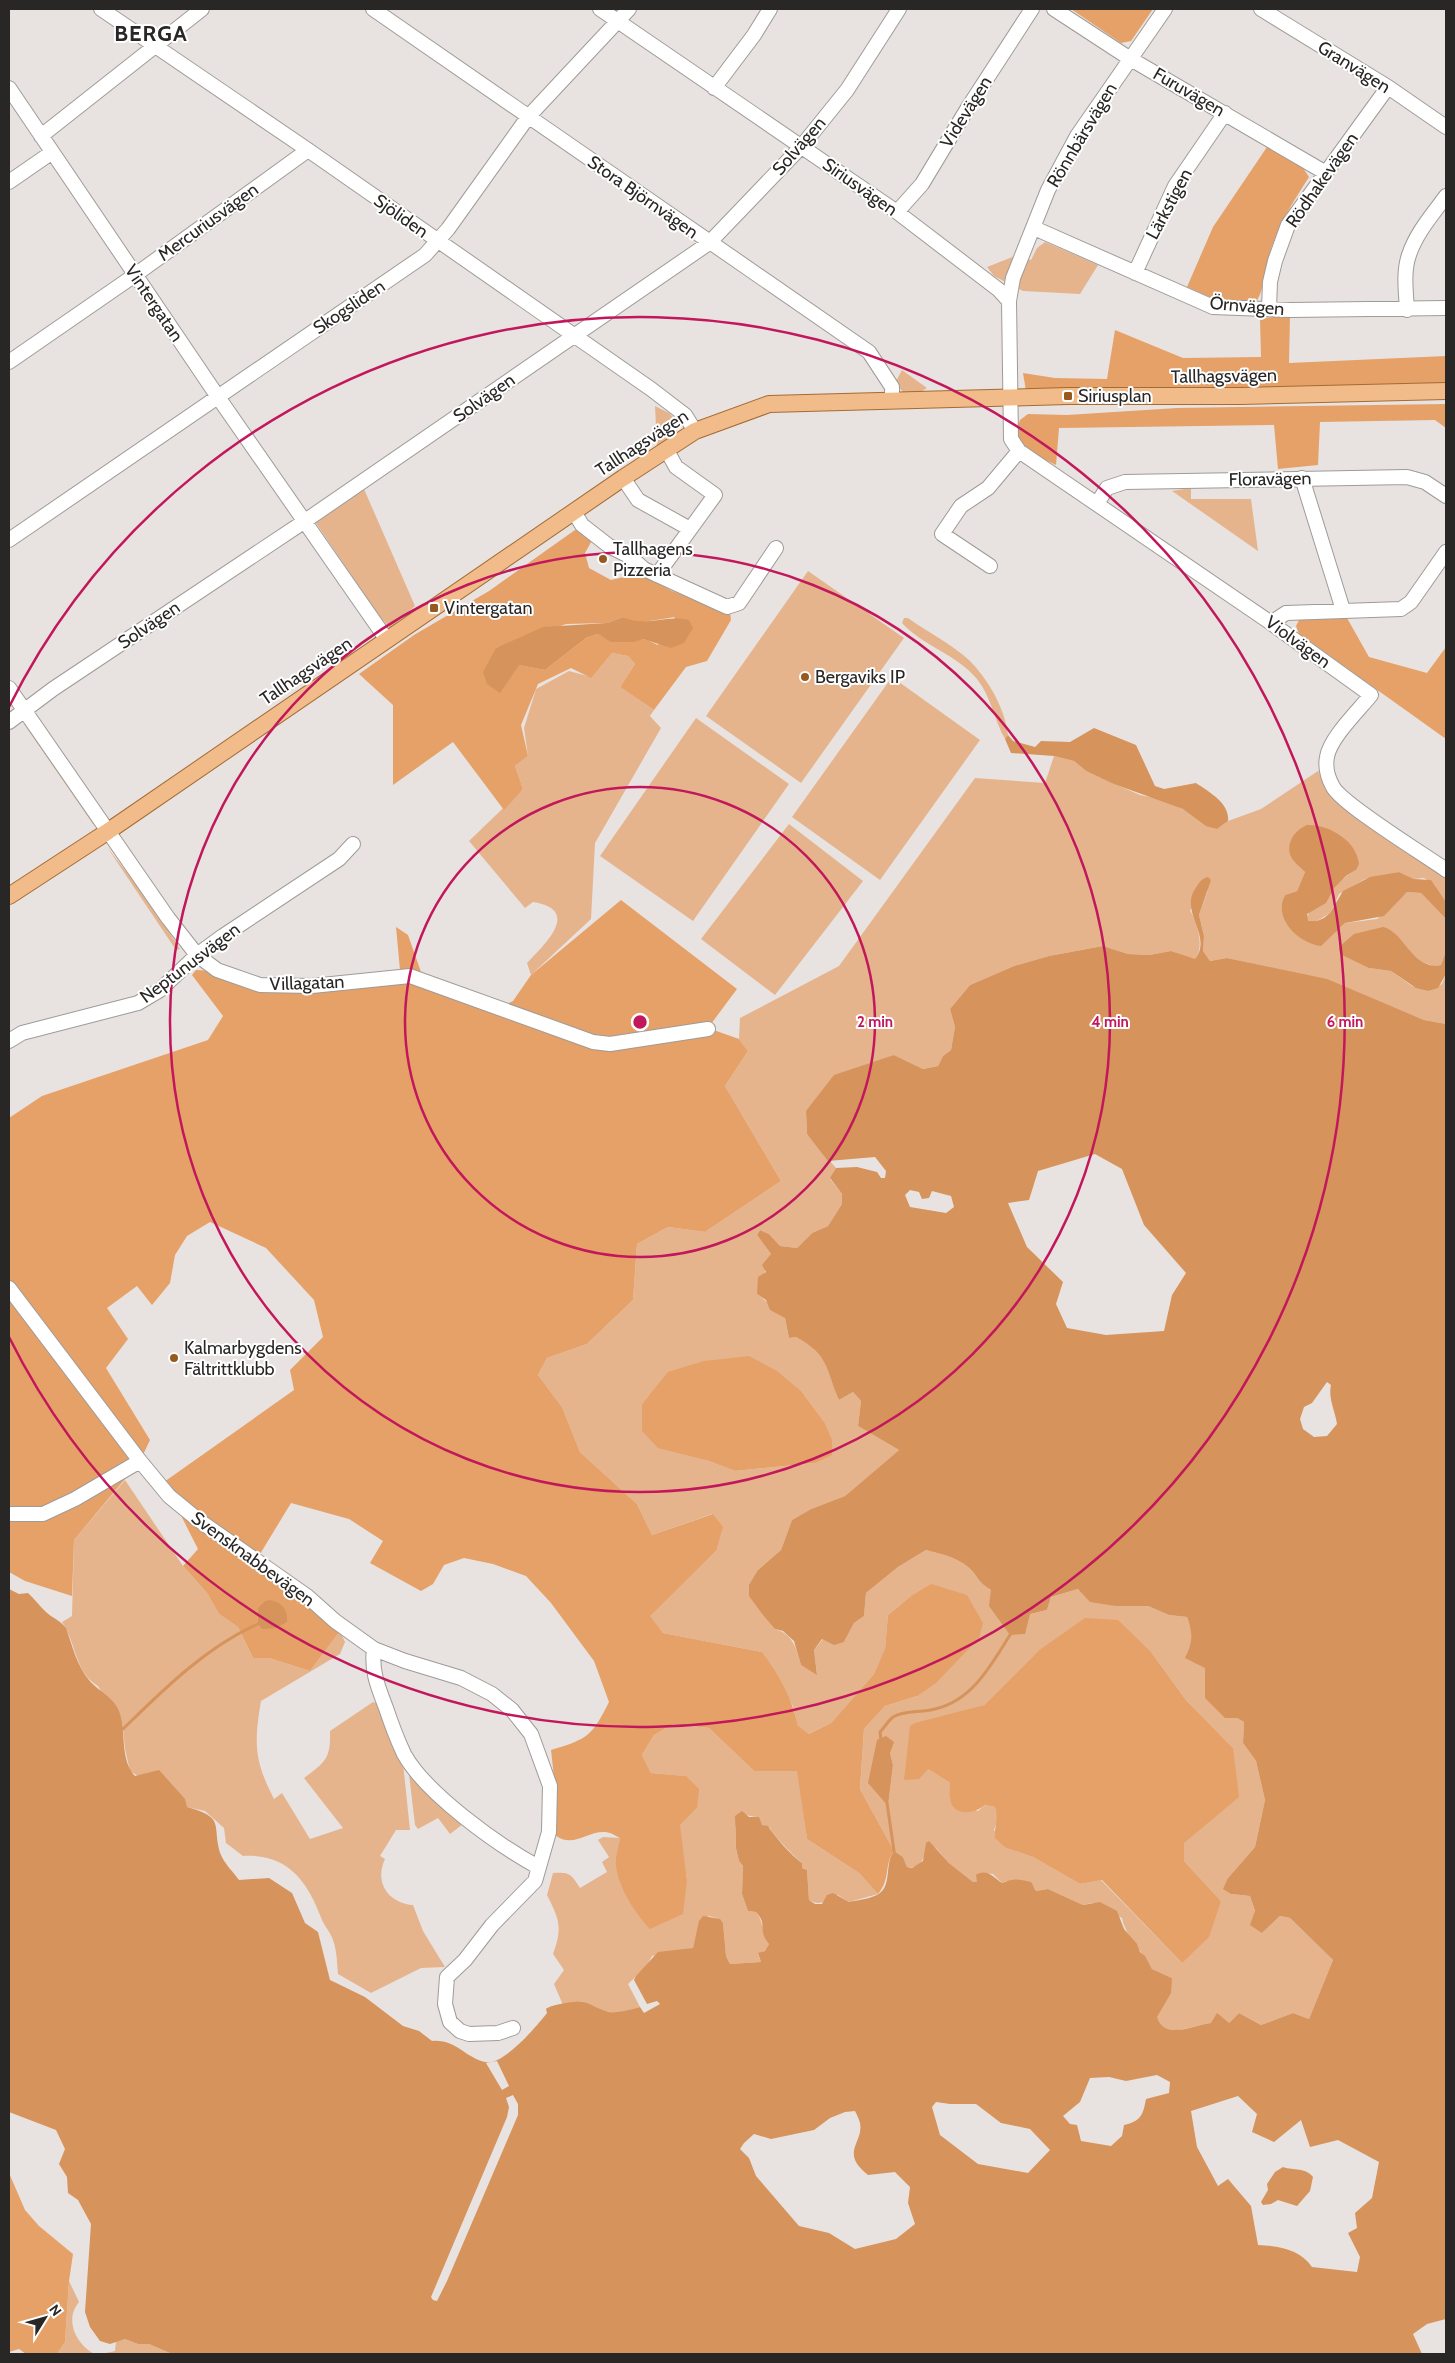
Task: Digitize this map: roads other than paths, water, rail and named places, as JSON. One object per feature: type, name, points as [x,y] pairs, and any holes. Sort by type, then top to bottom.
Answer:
[{"type":"main road","name":"Tallhagsvägen","points":[[9,896],[107,832],[623,478],[695,431],[769,404],[1446,391]]},
{"type":"street","name":"Sjöliden","points":[[101,9],[308,150],[673,405],[685,415],[695,431]]},
{"type":"street","points":[[41,136],[202,9]]},
{"type":"street","name":"Stora Björnvägen","points":[[373,9],[869,352],[892,387],[892,401]]},
{"type":"street","name":"Siriusvägen","points":[[600,9],[897,212],[1000,290],[1009,301]]},
{"type":"street","name":"Skogsliden","points":[[9,540],[425,255],[438,242],[528,117],[629,9]]},
{"type":"street","points":[[714,88],[770,9]]},
{"type":"street","name":"Solvägen","points":[[9,722],[54,689],[305,521],[709,243],[801,146],[847,90],[899,9]]},
{"type":"street","name":"Videvägen","points":[[897,212],[922,184],[969,106],[1032,9]]},
{"type":"street","name":"Furuvägen","points":[[1054,9],[1129,58],[1326,173]]},
{"type":"street","name":"Rönnbärsvägen","points":[[1009,301],[1013,278],[1048,190],[1077,136],[1129,58],[1166,9]]},
{"type":"street","name":"Granvägen","points":[[1261,9],[1388,87],[1446,127]]},
{"type":"street","name":"Rödhakevägen","points":[[1269,309],[1270,282],[1275,261],[1288,226],[1388,87]]},
{"type":"street","name":"Vintergatan","points":[[9,88],[218,397],[387,640]]},
{"type":"street","name":"Lärkstigen","points":[[1135,273],[1174,186],[1225,113]]},
{"type":"street","name":"Mercuriusvägen","points":[[9,362],[135,275],[308,150]]},
{"type":"street","points":[[9,182],[51,152]]},
{"type":"street","points":[[1407,310],[1406,273],[1409,256],[1418,236],[1446,196]]},
{"type":"street","name":"Örnvägen","points":[[1034,228],[1213,306],[1269,309],[1407,310],[1446,308]]},
{"type":"street","points":[[990,566],[942,534],[961,506],[988,488],[1019,451],[1011,439],[1009,301]]},
{"type":"street","points":[[657,575],[715,495],[676,467],[666,450]]},
{"type":"street","name":"Violvägen","points":[[1019,451],[1098,502],[1371,695],[1339,734],[1327,756],[1327,773],[1333,788],[1359,810],[1446,870]]},
{"type":"street","name":"Floravägen","points":[[1098,502],[1107,488],[1125,482],[1302,478],[1407,477],[1425,482],[1446,496]]},
{"type":"street","points":[[623,478],[638,500],[690,529]]},
{"type":"street","points":[[1302,478],[1343,610]]},
{"type":"street","points":[[574,512],[582,525],[623,552],[644,569],[727,607],[740,603],[776,548]]},
{"type":"street","points":[[1271,623],[1286,613],[1401,609],[1411,602],[1446,552]]},
{"type":"street","name":"Villagatan","points":[[9,688],[107,832],[197,955],[217,970],[260,985],[312,986],[410,976],[593,1042],[610,1044],[708,1029]]},
{"type":"street","name":"Neptunusvägen","points":[[9,1041],[22,1033],[138,1003],[160,990],[197,955],[339,859],[353,844]]},
{"type":"street","name":"Svensknabbevägen","points":[[9,1288],[140,1461],[169,1496],[197,1519],[307,1596],[335,1621],[374,1649],[476,1684],[508,1707],[530,1734],[550,1786],[549,1832],[535,1881],[492,1925],[465,1960],[447,1977],[445,2004],[450,2022],[460,2031],[468,2034],[498,2033],[514,2028]]},
{"type":"street","points":[[9,1514],[43,1514],[75,1499],[140,1461]]},
{"type":"street","points":[[374,1649],[371,1666],[395,1733],[412,1766],[469,1821],[516,1855],[538,1867]]},
{"type":"waterway","points":[[123,1729],[186,1670],[221,1645],[258,1624]]},
{"type":"waterway","points":[[881,1740],[880,1732],[893,1717],[902,1713],[930,1710],[948,1704],[970,1690],[980,1680],[1010,1635]]},
{"type":"waterway","points":[[887,1803],[894,1851]]},
{"type":"place","name":"Siriusplan","points":[[1068,396]]},
{"type":"place","name":"Tallhagens Pizzeria","points":[[603,559]]},
{"type":"place","name":"Vintergatan","points":[[434,608]]},
{"type":"place","name":"Bergaviks IP","points":[[805,677]]},
{"type":"place","name":"Kalmarbygdens Fältrittklubb","points":[[174,1358]]},
{"type":"district","name":"BERGA","points":[[151,33]]}]
